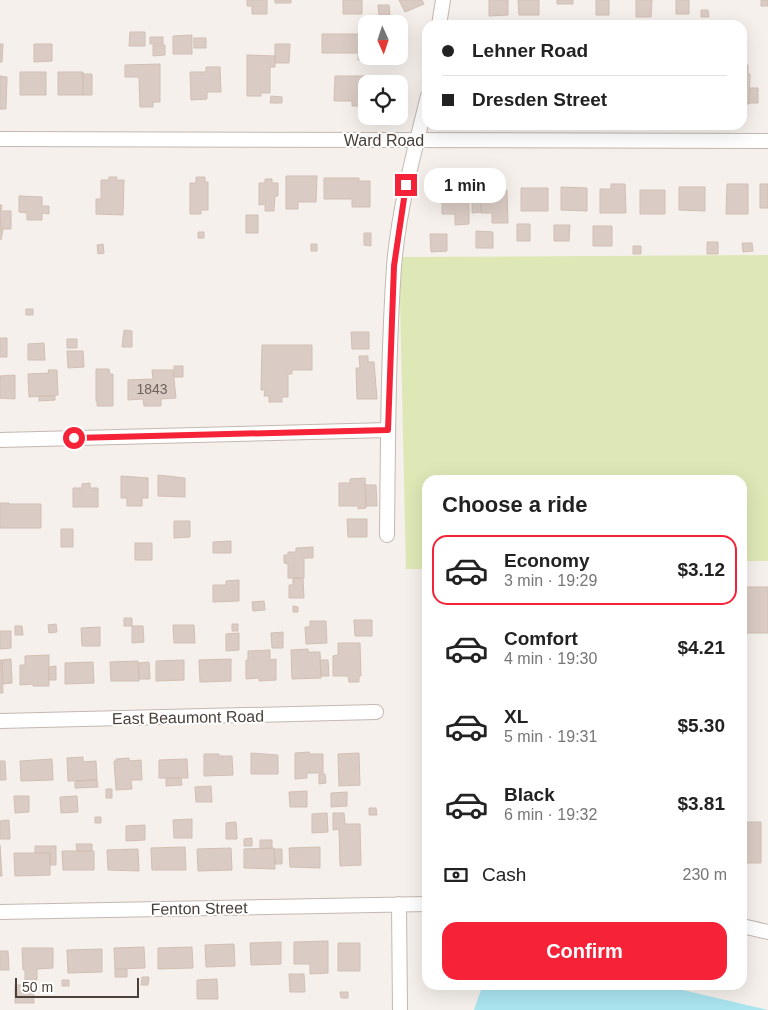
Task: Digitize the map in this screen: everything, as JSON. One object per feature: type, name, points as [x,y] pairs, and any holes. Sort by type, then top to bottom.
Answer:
[{"type":"street","points":[[440,20],[444,0]]},
{"type":"street","points":[[387,535],[388,430],[394,266],[412,154],[422,120]]},
{"type":"street","name":"Ward Road","points":[[0,139],[768,141]]},
{"type":"street","points":[[0,440],[388,430]]},
{"type":"street","name":"East Beaumont Road","points":[[0,721],[376,712]]},
{"type":"street","points":[[399,904],[400,1010]]},
{"type":"street","name":"Fenton Street","points":[[0,912],[422,904]]},
{"type":"street","points":[[747,927],[768,932]]},
{"type":"green space","points":[[768,255],[768,561],[747,561],[747,475],[422,475],[422,569],[406,569],[399,257]]},
{"type":"water","points":[[481,990],[682,990],[768,1010],[474,1010]]},
{"type":"building","points":[[247,0],[267,0],[267,14],[252,14],[252,6],[247,6]]},
{"type":"building","points":[[275,0],[291,0],[291,3],[275,3]]},
{"type":"building","points":[[343,0],[362,0],[362,14],[343,14]]},
{"type":"building","points":[[399,0],[422,0],[424,4],[405,12]]},
{"type":"building","points":[[489,0],[508,0],[508,15],[489,16]]},
{"type":"building","points":[[518,0],[539,0],[539,15],[519,15]]},
{"type":"building","points":[[557,0],[573,0],[573,4],[557,4]]},
{"type":"building","points":[[596,0],[609,0],[609,15],[596,15]]},
{"type":"building","points":[[636,0],[652,0],[651,17],[636,17]]},
{"type":"building","points":[[676,0],[689,0],[689,14],[676,14]]},
{"type":"building","points":[[761,0],[768,0],[768,6],[761,6]]},
{"type":"building","points":[[378,5],[389,5],[390,15],[379,15]]},
{"type":"building","points":[[701,10],[708,10],[709,17],[701,17]]},
{"type":"building","points":[[130,32],[145,32],[145,46],[129,46]]},
{"type":"building","points":[[322,34],[358,34],[358,53],[322,53]]},
{"type":"building","points":[[192,35],[192,54],[173,54],[173,36]]},
{"type":"building","points":[[150,37],[163,37],[163,44],[150,44]]},
{"type":"building","points":[[194,38],[206,38],[206,48],[194,48]]},
{"type":"building","points":[[0,44],[3,44],[2,62],[0,62]]},
{"type":"building","points":[[34,44],[52,44],[52,61],[34,62]]},
{"type":"building","points":[[275,44],[290,44],[289,63],[275,63]]},
{"type":"building","points":[[153,45],[165,45],[165,55],[153,56]]},
{"type":"building","points":[[247,55],[275,56],[275,67],[270,67],[270,93],[261,93],[261,96],[247,96]]},
{"type":"building","points":[[160,64],[160,102],[153,102],[153,107],[140,107],[139,77],[125,77],[125,65]]},
{"type":"building","points":[[747,65],[748,74],[750,74],[749,104],[747,104]]},
{"type":"building","points":[[206,67],[220,67],[221,92],[207,92],[207,99],[191,100],[190,72],[206,72]]},
{"type":"building","points":[[20,72],[46,72],[46,95],[20,95]]},
{"type":"building","points":[[58,72],[83,72],[83,95],[58,95]]},
{"type":"building","points":[[83,74],[92,74],[92,95],[83,95]]},
{"type":"building","points":[[0,76],[7,77],[6,109],[0,109]]},
{"type":"building","points":[[335,76],[358,76],[358,106],[352,106],[352,101],[334,101]]},
{"type":"building","points":[[750,88],[758,88],[758,103],[749,103]]},
{"type":"building","points":[[271,96],[282,97],[282,103],[270,103]]},
{"type":"building","points":[[286,176],[317,176],[316,202],[298,202],[298,209],[286,209]]},
{"type":"building","points":[[109,177],[117,177],[116,180],[124,180],[123,215],[96,214],[96,199],[101,199],[101,180],[109,180]]},
{"type":"building","points":[[196,177],[205,177],[205,182],[208,182],[208,210],[201,210],[201,214],[190,214],[190,183],[196,183]]},
{"type":"building","points":[[324,178],[359,178],[359,181],[370,181],[370,207],[352,207],[352,199],[324,199]]},
{"type":"building","points":[[265,179],[272,179],[272,183],[278,183],[278,196],[275,196],[274,211],[265,211],[265,204],[259,205],[259,183],[265,183]]},
{"type":"building","points":[[611,184],[625,184],[626,213],[600,213],[600,189],[611,189]]},
{"type":"building","points":[[727,184],[748,184],[748,214],[726,214]]},
{"type":"building","points":[[760,184],[768,184],[768,208],[760,208]]},
{"type":"building","points":[[472,185],[481,185],[481,212],[472,213]]},
{"type":"building","points":[[481,185],[494,185],[494,190],[507,190],[508,223],[492,223],[492,213],[481,213]]},
{"type":"building","points":[[561,187],[587,188],[587,211],[561,210]]},
{"type":"building","points":[[679,187],[705,187],[705,211],[679,210]]},
{"type":"building","points":[[521,188],[548,188],[548,211],[521,211]]},
{"type":"building","points":[[640,190],[665,190],[665,214],[640,214]]},
{"type":"building","points":[[469,191],[469,224],[455,225],[455,214],[442,214],[442,198],[438,198],[438,192]]},
{"type":"building","points":[[19,196],[42,197],[42,206],[49,206],[49,214],[42,213],[42,220],[27,220],[27,213],[19,212]]},
{"type":"building","points":[[0,205],[2,205],[1,211],[11,211],[11,229],[3,229],[1,240]]},
{"type":"building","points":[[246,215],[258,215],[258,233],[246,233]]},
{"type":"building","points":[[517,224],[530,224],[530,241],[517,241]]},
{"type":"building","points":[[554,225],[570,225],[569,241],[554,241]]},
{"type":"building","points":[[593,226],[612,226],[612,246],[593,246]]},
{"type":"building","points":[[476,231],[493,232],[493,248],[476,248]]},
{"type":"building","points":[[198,232],[204,232],[204,238],[198,238]]},
{"type":"building","points":[[364,233],[371,233],[371,246],[364,245]]},
{"type":"building","points":[[430,234],[447,234],[447,251],[431,252]]},
{"type":"building","points":[[707,242],[718,242],[718,254],[707,254]]},
{"type":"building","points":[[742,243],[752,243],[753,251],[743,252]]},
{"type":"building","points":[[103,244],[104,253],[98,254],[97,245]]},
{"type":"building","points":[[311,244],[317,244],[317,251],[311,251]]},
{"type":"building","points":[[633,246],[641,246],[641,254],[633,254]]},
{"type":"building","points":[[26,309],[33,309],[33,315],[26,315]]},
{"type":"building","points":[[124,330],[132,331],[132,347],[122,347]]},
{"type":"building","points":[[351,332],[369,332],[369,349],[352,349]]},
{"type":"building","points":[[0,338],[7,338],[7,357],[0,357]]},
{"type":"building","points":[[67,339],[77,339],[77,348],[67,348]]},
{"type":"building","points":[[44,343],[45,360],[28,360],[28,344]]},
{"type":"building","points":[[262,345],[312,345],[312,370],[292,370],[292,374],[288,374],[288,397],[282,397],[282,402],[269,402],[269,396],[264,396],[265,390],[261,390]]},
{"type":"building","points":[[67,351],[83,351],[84,367],[68,368]]},
{"type":"building","points":[[359,356],[368,356],[368,362],[374,362],[377,399],[357,399],[356,368],[360,368]]},
{"type":"building","points":[[174,366],[183,366],[183,377],[174,377]]},
{"type":"building","points":[[96,369],[109,369],[110,374],[113,374],[113,406],[97,406]]},
{"type":"building","points":[[48,370],[57,370],[58,395],[29,397],[28,374],[49,373]]},
{"type":"building","points":[[152,370],[173,370],[176,398],[161,399],[161,406],[144,406],[143,399],[128,400],[128,380],[153,379]]},
{"type":"building","points":[[15,375],[15,399],[0,398],[0,376]]},
{"type":"building","points":[[39,396],[55,396],[55,400],[39,401]]},
{"type":"building","points":[[158,475],[185,478],[185,497],[158,496]]},
{"type":"building","points":[[121,476],[148,478],[148,498],[142,498],[142,506],[127,506],[127,498],[121,498]]},
{"type":"building","points":[[365,478],[366,508],[358,509],[358,506],[339,506],[339,483],[350,483],[350,479]]},
{"type":"building","points":[[90,483],[90,488],[98,488],[98,507],[73,507],[73,488],[82,488],[82,484]]},
{"type":"building","points":[[365,485],[376,485],[377,506],[366,506]]},
{"type":"building","points":[[0,503],[41,504],[41,528],[0,528]]},
{"type":"building","points":[[347,519],[367,519],[367,537],[348,537]]},
{"type":"building","points":[[174,521],[190,521],[190,537],[174,538]]},
{"type":"building","points":[[61,529],[73,529],[73,547],[61,547]]},
{"type":"building","points":[[231,541],[231,553],[213,553],[213,542]]},
{"type":"building","points":[[135,543],[152,543],[152,560],[135,560]]},
{"type":"building","points":[[313,547],[313,558],[304,558],[304,578],[288,578],[288,564],[284,563],[284,555],[288,555],[288,552],[296,552],[296,548]]},
{"type":"building","points":[[293,578],[303,578],[304,598],[289,598],[289,585],[293,585]]},
{"type":"building","points":[[239,580],[239,601],[213,602],[213,585],[226,585],[226,581]]},
{"type":"building","points":[[747,587],[768,587],[768,633],[747,633]]},
{"type":"building","points":[[264,601],[265,610],[253,611],[252,602]]},
{"type":"building","points":[[293,606],[298,607],[298,612],[293,612]]},
{"type":"building","points":[[124,618],[132,618],[132,626],[124,626]]},
{"type":"building","points":[[354,620],[372,620],[372,636],[355,636]]},
{"type":"building","points":[[310,621],[326,621],[327,643],[306,644],[305,627],[310,627]]},
{"type":"building","points":[[56,624],[57,632],[49,633],[48,625]]},
{"type":"building","points":[[232,624],[238,624],[238,631],[232,631]]},
{"type":"building","points":[[173,625],[194,625],[195,643],[174,643]]},
{"type":"building","points":[[15,626],[22,626],[23,635],[15,635]]},
{"type":"building","points":[[132,626],[143,626],[144,642],[132,643]]},
{"type":"building","points":[[100,627],[100,646],[82,646],[81,628]]},
{"type":"building","points":[[0,631],[11,631],[11,648],[0,649]]},
{"type":"building","points":[[283,632],[283,648],[272,648],[271,633]]},
{"type":"building","points":[[239,633],[239,650],[226,651],[226,634]]},
{"type":"building","points":[[338,643],[360,643],[361,676],[359,676],[359,682],[349,682],[348,676],[333,676],[333,656],[338,655]]},
{"type":"building","points":[[308,649],[308,652],[320,652],[321,678],[292,679],[291,650]]},
{"type":"building","points":[[270,650],[270,660],[276,659],[276,680],[259,681],[259,678],[246,679],[248,651]]},
{"type":"building","points":[[49,655],[49,686],[20,685],[20,665],[25,665],[25,656]]},
{"type":"building","points":[[11,659],[12,683],[3,684],[2,660]]},
{"type":"building","points":[[231,659],[231,681],[200,682],[199,660]]},
{"type":"building","points":[[0,660],[2,660],[3,693],[0,693]]},
{"type":"building","points":[[184,660],[184,680],[156,681],[156,661]]},
{"type":"building","points":[[320,660],[328,660],[329,676],[321,676]]},
{"type":"building","points":[[138,661],[139,681],[111,681],[110,662]]},
{"type":"building","points":[[93,662],[94,683],[65,684],[65,663]]},
{"type":"building","points":[[149,662],[150,679],[139,679],[139,663]]},
{"type":"building","points":[[56,666],[56,680],[49,680],[49,667]]},
{"type":"building","points":[[309,752],[310,754],[323,754],[323,773],[307,773],[307,778],[295,779],[295,753]]},
{"type":"building","points":[[251,753],[278,755],[278,774],[251,774]]},
{"type":"building","points":[[359,753],[360,785],[339,786],[338,754]]},
{"type":"building","points":[[204,754],[232,756],[233,775],[204,776]]},
{"type":"building","points":[[83,757],[83,762],[96,761],[97,780],[68,781],[67,758]]},
{"type":"building","points":[[129,758],[129,761],[141,760],[142,780],[131,780],[132,789],[116,790],[114,761],[116,759]]},
{"type":"building","points":[[52,759],[53,780],[21,781],[20,761]]},
{"type":"building","points":[[187,759],[188,778],[159,778],[159,760]]},
{"type":"building","points":[[0,761],[5,761],[6,780],[0,780]]},
{"type":"building","points":[[319,774],[325,774],[326,783],[319,784]]},
{"type":"building","points":[[166,778],[181,778],[182,785],[166,786]]},
{"type":"building","points":[[97,780],[98,787],[75,788],[75,781]]},
{"type":"building","points":[[211,786],[212,802],[196,802],[195,787]]},
{"type":"building","points":[[106,789],[112,789],[112,798],[106,798]]},
{"type":"building","points":[[307,791],[307,807],[290,807],[289,792]]},
{"type":"building","points":[[347,792],[347,806],[331,807],[331,793]]},
{"type":"building","points":[[14,796],[29,796],[29,812],[15,813]]},
{"type":"building","points":[[77,796],[78,812],[61,813],[60,797]]},
{"type":"building","points":[[369,808],[376,808],[377,815],[369,815]]},
{"type":"building","points":[[327,813],[328,832],[312,833],[312,814]]},
{"type":"building","points":[[333,813],[344,813],[345,824],[360,824],[361,865],[340,866],[339,829],[333,830]]},
{"type":"building","points":[[95,817],[101,817],[101,823],[95,823]]},
{"type":"building","points":[[192,819],[192,838],[174,838],[173,820]]},
{"type":"building","points":[[9,820],[10,839],[0,839],[0,821]]},
{"type":"building","points":[[236,822],[237,839],[226,839],[226,823]]},
{"type":"building","points":[[747,822],[761,822],[761,863],[747,863]]},
{"type":"building","points":[[145,825],[145,840],[126,841],[126,826]]},
{"type":"building","points":[[252,838],[252,846],[244,846],[244,839]]},
{"type":"building","points":[[260,840],[272,840],[272,848],[260,849]]},
{"type":"building","points":[[76,844],[92,844],[92,851],[77,851]]},
{"type":"building","points":[[0,845],[2,876],[0,876]]},
{"type":"building","points":[[35,846],[56,846],[56,865],[50,865],[50,853],[35,853]]},
{"type":"building","points":[[185,847],[186,870],[152,870],[151,848]]},
{"type":"building","points":[[320,847],[320,868],[290,867],[289,848]]},
{"type":"building","points":[[231,848],[232,870],[198,871],[197,849]]},
{"type":"building","points":[[274,848],[275,869],[244,868],[244,849]]},
{"type":"building","points":[[138,849],[139,871],[108,870],[107,850]]},
{"type":"building","points":[[274,849],[282,849],[282,864],[275,864]]},
{"type":"building","points":[[62,851],[94,851],[94,870],[63,870]]},
{"type":"building","points":[[14,853],[50,853],[50,875],[15,876]]},
{"type":"building","points":[[328,941],[328,973],[310,974],[310,964],[294,964],[294,942]]},
{"type":"building","points":[[281,942],[281,964],[251,965],[250,943]]},
{"type":"building","points":[[338,943],[360,943],[360,971],[338,971]]},
{"type":"building","points":[[234,944],[235,966],[206,967],[205,945]]},
{"type":"building","points":[[144,947],[145,968],[115,969],[114,948]]},
{"type":"building","points":[[192,947],[193,968],[158,969],[158,948]]},
{"type":"building","points":[[22,948],[53,948],[53,968],[37,969],[37,980],[25,981]]},
{"type":"building","points":[[102,949],[102,972],[68,973],[67,950]]},
{"type":"building","points":[[0,951],[8,951],[9,970],[0,970]]},
{"type":"building","points":[[115,969],[127,969],[127,977],[115,977]]},
{"type":"building","points":[[289,974],[304,974],[305,992],[290,992]]},
{"type":"building","points":[[142,977],[149,977],[148,985],[141,985]]},
{"type":"building","points":[[217,979],[218,999],[197,999],[197,980]]},
{"type":"building","points":[[62,980],[69,980],[69,986],[62,986]]},
{"type":"building","points":[[15,985],[33,985],[34,1003],[15,1003]]},
{"type":"building","points":[[340,992],[348,992],[348,998],[341,998]]},
{"type":"route","points":[[74,438],[388,430],[394,266],[406,185]]}]
